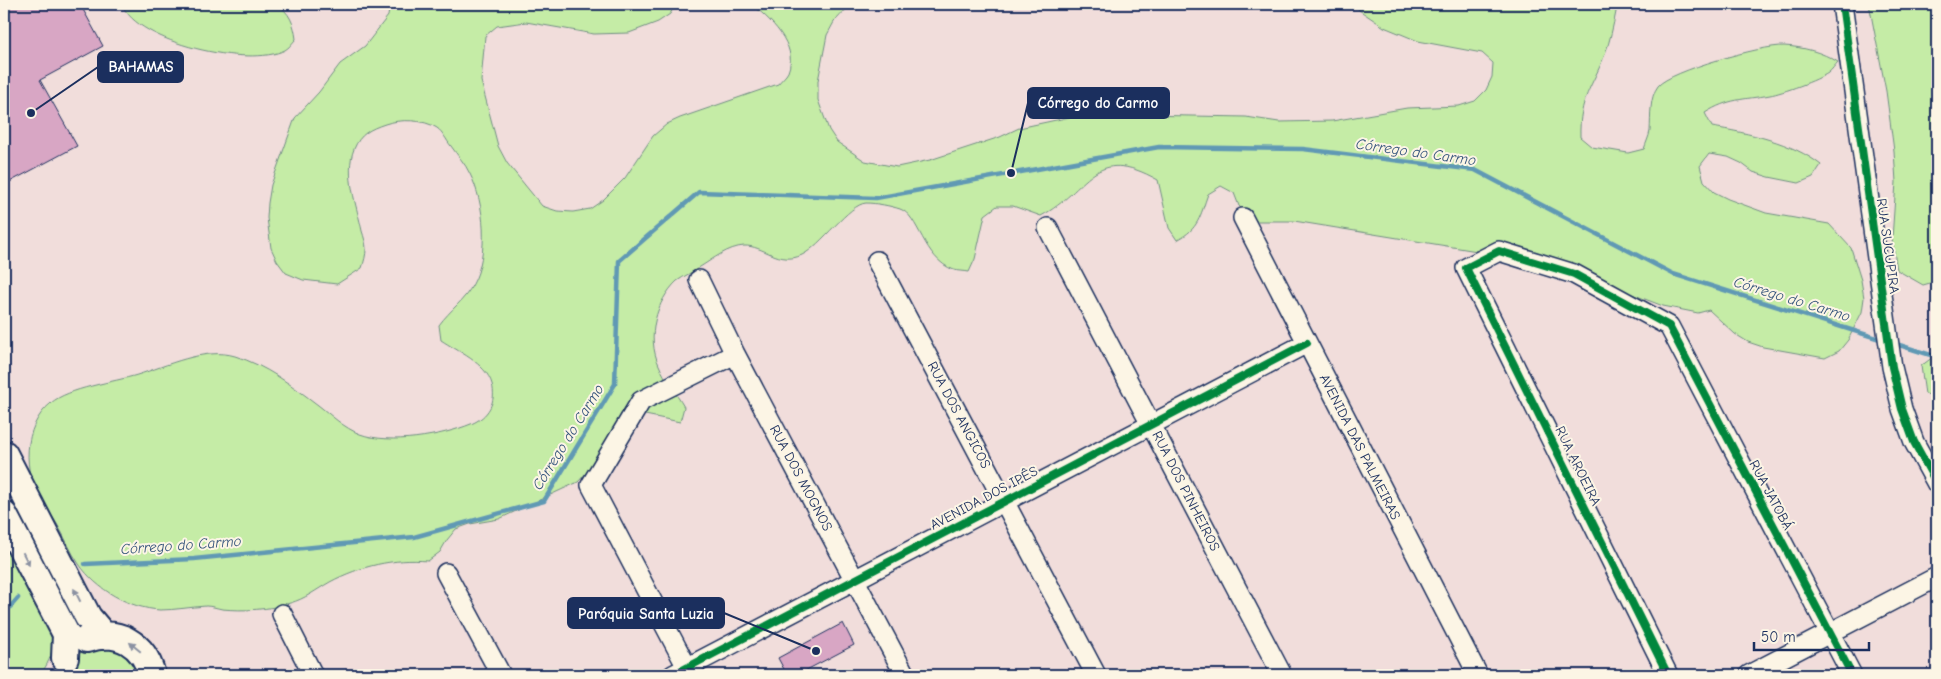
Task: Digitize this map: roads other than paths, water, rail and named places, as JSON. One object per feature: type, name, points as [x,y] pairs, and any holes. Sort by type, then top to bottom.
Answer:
[{"type":"main road","points":[[4,454],[88,617],[104,636]]},
{"type":"main road","points":[[4,515],[66,634],[62,667]]},
{"type":"main road","points":[[62,667],[69,652],[81,642],[96,636],[112,635],[127,640],[140,650],[149,663],[152,675]]},
{"type":"street","name":"RUA SUCUPIRA","points":[[1842,4],[1892,367],[1902,409],[1914,442],[1937,484]]},
{"type":"street","name":"AVENIDA DAS PALMEIRAS","points":[[1243,218],[1478,675]]},
{"type":"street","name":"RUA DOS PINHEIROS","points":[[1048,228],[1282,675]]},
{"type":"street","name":"RUA JATOBÁ","points":[[1466,268],[1498,251],[1574,274],[1669,326],[1852,675]]},
{"type":"street","name":"RUA DOS ANGICOS","points":[[877,261],[1096,675]]},
{"type":"street","name":"RUA AROEIRA","points":[[1466,268],[1668,675]]},
{"type":"street","name":"RUA DOS MOGNOS","points":[[700,280],[735,354],[905,675]]},
{"type":"street","name":"AVENIDA DOS IPÊS","points":[[684,673],[854,580],[1307,343]]},
{"type":"street","points":[[684,673],[591,485],[641,401],[735,354]]},
{"type":"street","points":[[446,573],[501,675]]},
{"type":"street","points":[[1750,675],[1937,577]]},
{"type":"street","points":[[282,614],[314,675]]},
{"type":"waterway","name":"Córrego do Carmo","points":[[85,564],[194,559],[414,537],[544,501],[615,384],[619,261],[699,192],[876,198],[1159,147],[1303,149],[1475,170],[1673,274],[1883,340]]},
{"type":"waterway","name":"Córrego do Carmo","points":[[1893,343],[1937,357]]},
{"type":"waterway","name":"Córrego do Carmo","points":[[4,614],[18,598]]},
{"type":"place","name":"BAHAMAS","points":[[31,113]]},
{"type":"place","name":"Córrego do Carmo","points":[[1011,173]]},
{"type":"place","name":"Paróquia Santa Luzia","points":[[816,651]]}]
